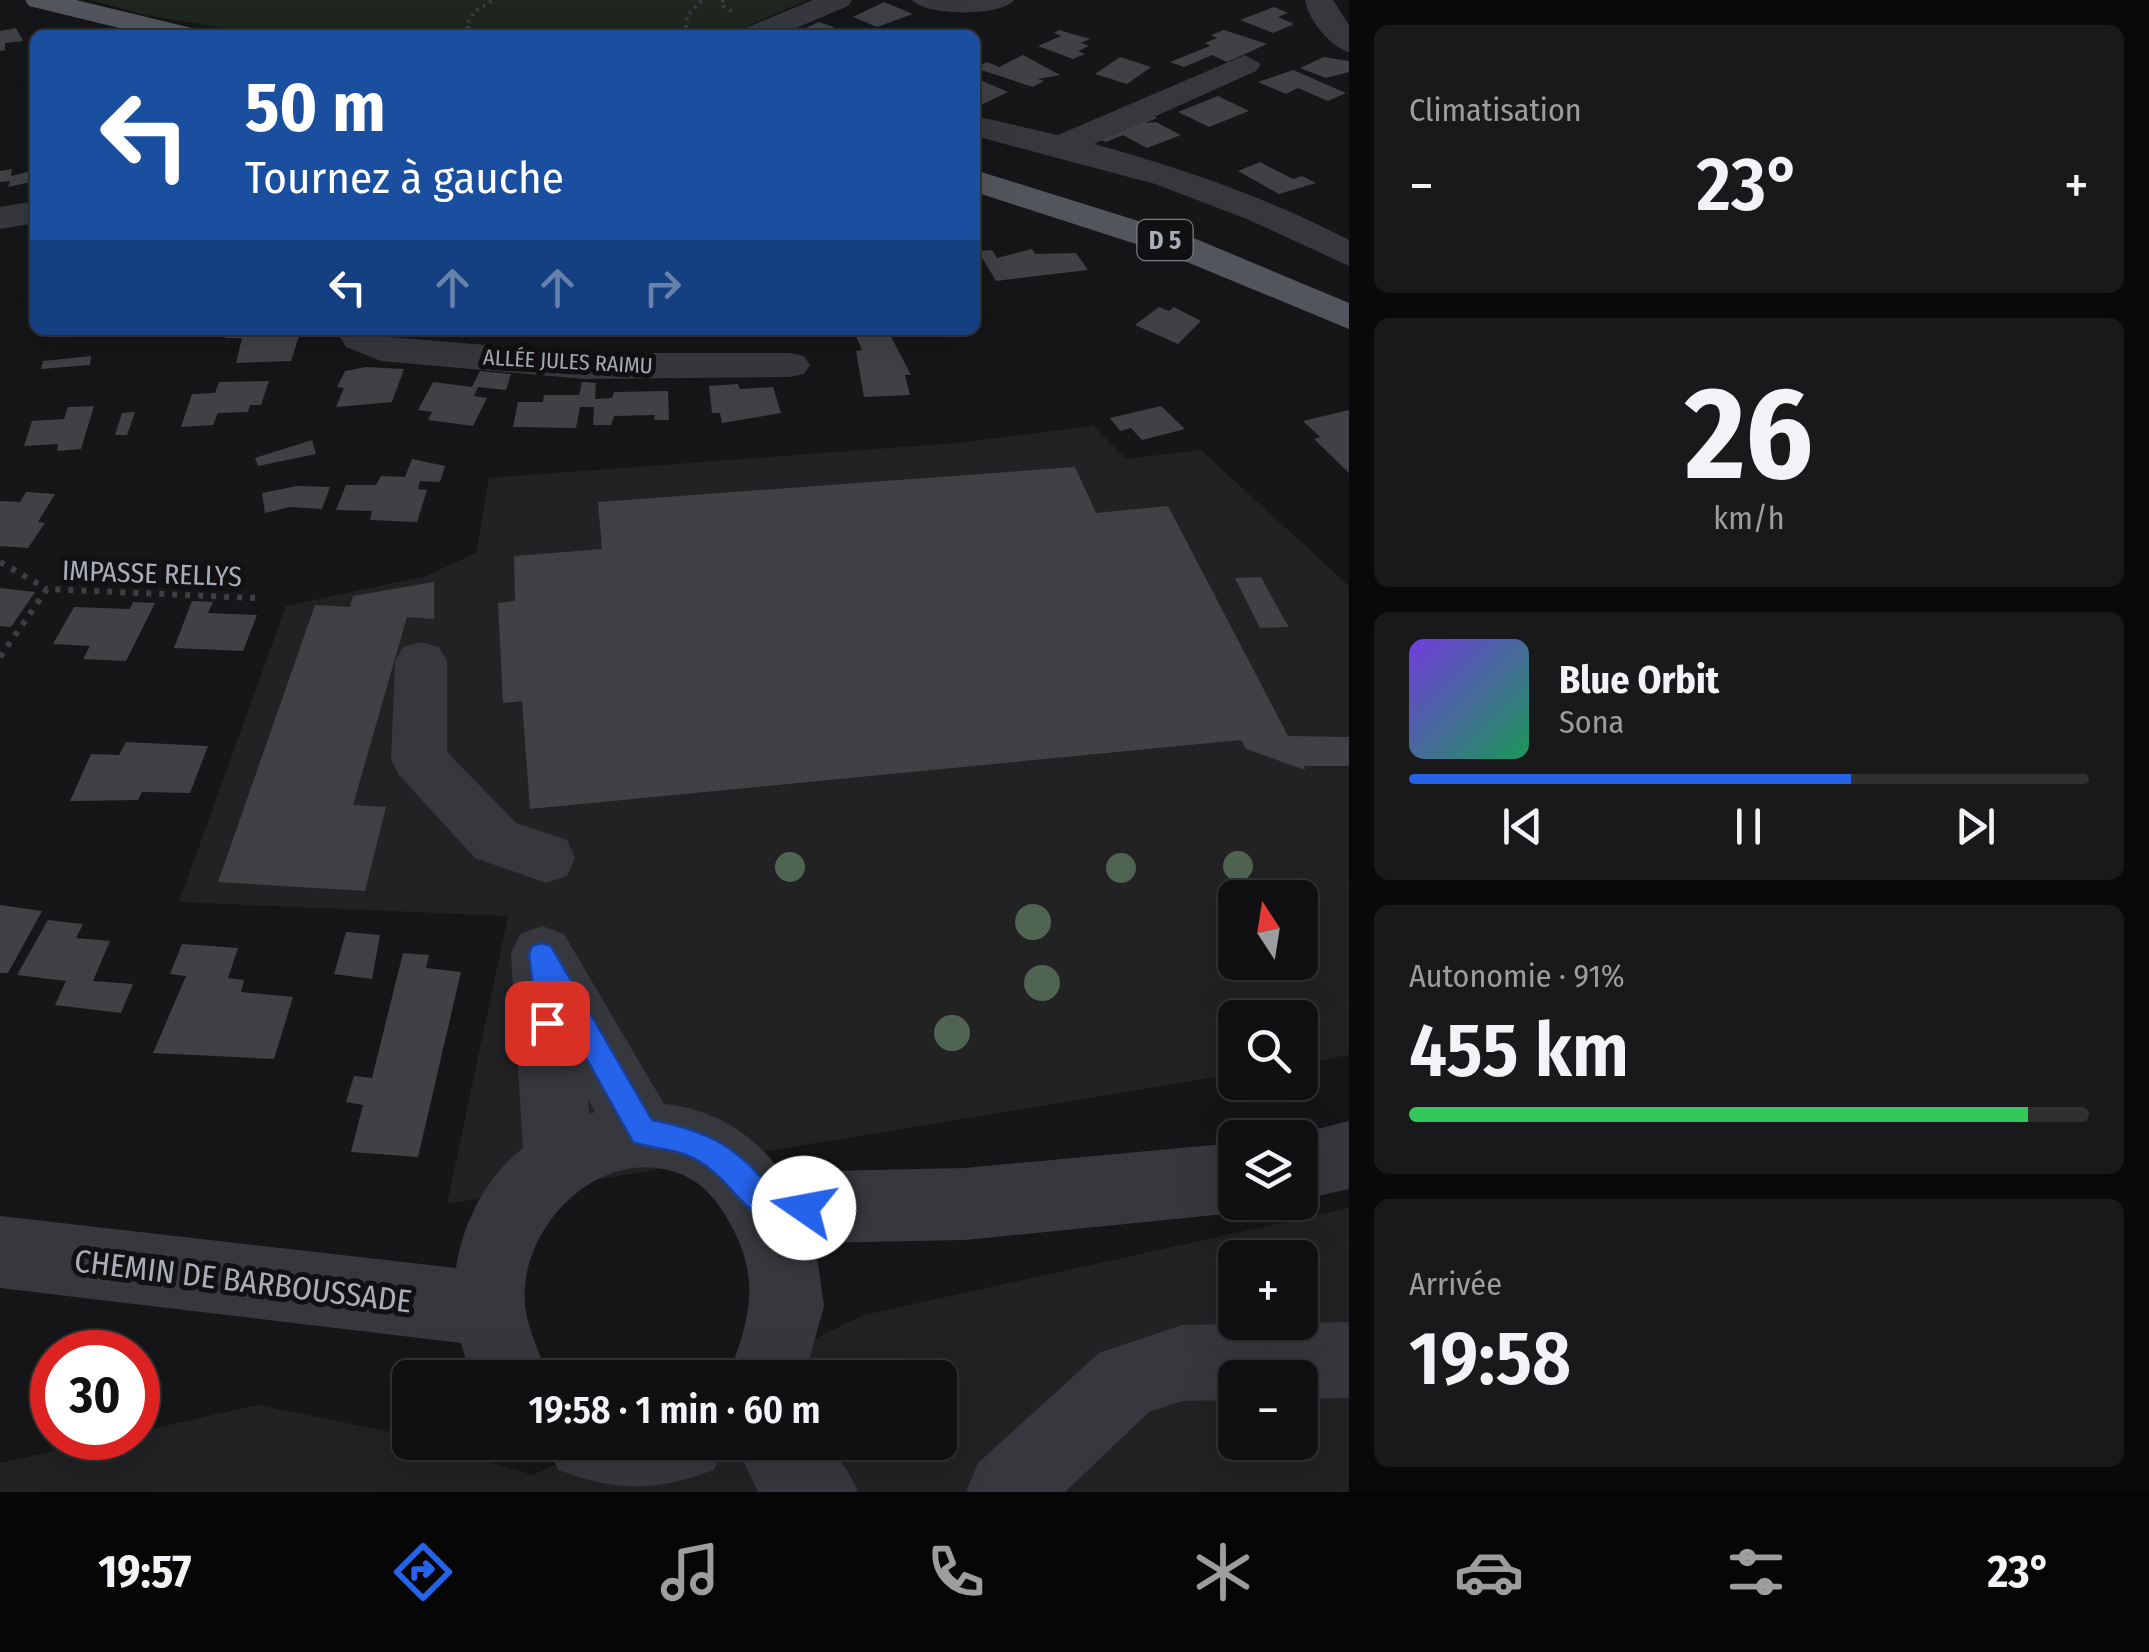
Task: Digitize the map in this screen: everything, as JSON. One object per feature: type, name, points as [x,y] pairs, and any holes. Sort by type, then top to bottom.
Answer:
[{"type":"main road","points":[[39,0],[164,30]]},
{"type":"main road","points":[[2,6],[96,30]]},
{"type":"main road","name":"D 5","points":[[980,164],[1140,212],[1349,296]]},
{"type":"main road","name":"D 5","points":[[980,183],[1183,246],[1349,318]]},
{"type":"street","points":[[766,30],[838,0]]},
{"type":"street","points":[[926,0],[988,4],[1000,0]]},
{"type":"street","points":[[1319,0],[1321,11],[1349,43]]},
{"type":"street","points":[[1064,145],[1244,64]]},
{"type":"street","points":[[980,127],[1157,170],[1250,204],[1349,255]]},
{"type":"street","points":[[0,218],[30,213]]},
{"type":"street","name":"ALLÉE JULES RAIMU","points":[[358,335],[382,349],[581,348],[789,365]]},
{"type":"street","points":[[421,661],[420,759],[496,841],[546,858]]},
{"type":"street","points":[[559,1160],[542,954],[643,1132]]},
{"type":"street","points":[[500,1360],[493,1346],[486,1309],[492,1252],[510,1210],[544,1170],[586,1144],[643,1132],[691,1142],[723,1160],[738,1170],[766,1208],[788,1269],[785,1334],[773,1360]]},
{"type":"street","points":[[1318,1161],[1349,1155]]},
{"type":"street","points":[[766,1208],[965,1204],[1218,1180]]},
{"type":"street","name":"CHEMIN DE BARBOUSSADE","points":[[0,1252],[486,1309]]},
{"type":"street","points":[[1008,1492],[1126,1380],[1182,1363],[1349,1360]]},
{"type":"street","points":[[785,1460],[793,1474],[817,1492]]},
{"type":"path","points":[[469,30],[466,25],[474,11],[493,0]]},
{"type":"path","points":[[686,30],[687,16],[702,0]]},
{"type":"path","name":"IMPASSE RELLYS","points":[[0,562],[47,588],[255,598]]},
{"type":"path","name":"IMPASSE RELLYS","points":[[0,657],[47,588]]},
{"type":"shaded area","points":[[91,0],[807,0],[738,30],[236,30],[145,15]]},
{"type":"shaded area","points":[[1093,426],[1126,459],[1201,450],[1349,586],[1349,1055],[1318,1061],[1318,1000],[1218,1000],[1218,1077],[447,1204],[508,916],[179,902],[286,606],[426,576],[476,553],[489,478],[957,443]]},
{"type":"shaded area","points":[[1349,1208],[1349,1492],[0,1492],[0,1463],[30,1456],[30,1460],[160,1460],[160,1427],[257,1405],[392,1432],[392,1460],[483,1460],[533,1475],[565,1460],[957,1460],[957,1360],[770,1360],[864,1315],[1295,1220],[1318,1220],[1318,1215]]},
{"type":"building","points":[[884,2],[913,14],[877,27],[853,17]]},
{"type":"building","points":[[1274,7],[1288,13],[1278,17],[1294,24],[1273,33],[1240,20]]},
{"type":"building","points":[[819,22],[840,30],[801,30]]},
{"type":"building","points":[[16,28],[23,41],[5,43],[5,50],[0,51],[0,31]]},
{"type":"building","points":[[1059,30],[1090,39],[1081,43],[1089,46],[1078,51],[1085,54],[1073,59],[1038,46],[1061,36],[1054,33]]},
{"type":"building","points":[[1224,30],[1267,44],[1227,62],[1212,55],[1184,67],[1170,62],[1210,46],[1205,43],[1217,38],[1211,35]]},
{"type":"building","points":[[1023,55],[1060,75],[1038,79],[1044,81],[1033,87],[980,70],[987,62],[999,67]]},
{"type":"building","points":[[1120,57],[1151,67],[1127,84],[1095,74]]},
{"type":"building","points":[[1324,57],[1349,61],[1349,72],[1326,78],[1300,68]]},
{"type":"building","points":[[1293,70],[1346,93],[1328,101],[1298,88],[1286,94],[1258,82]]},
{"type":"building","points":[[980,80],[1008,92],[980,106]]},
{"type":"building","points":[[1218,96],[1249,111],[1209,127],[1178,112]]},
{"type":"building","points":[[1146,112],[1157,118],[1145,123],[1156,122],[1181,135],[1147,148],[1123,135],[1106,142],[1093,137]]},
{"type":"building","points":[[1260,162],[1293,179],[1302,176],[1316,183],[1279,194],[1238,171]]},
{"type":"building","points":[[12,169],[11,176],[30,171],[30,182],[8,187],[10,181],[0,182],[0,171]]},
{"type":"building","points":[[1032,249],[1035,254],[1076,253],[1088,270],[996,281],[980,251],[992,250],[997,258]]},
{"type":"building","points":[[1159,307],[1169,311],[1174,307],[1201,321],[1178,344],[1135,325]]},
{"type":"building","points":[[890,335],[911,375],[905,375],[910,395],[864,397],[856,351],[862,350],[856,336]]},
{"type":"building","points":[[299,336],[291,361],[236,363],[242,338],[225,338]]},
{"type":"building","points":[[91,356],[90,365],[41,369],[43,361]]},
{"type":"building","points":[[366,367],[404,369],[392,402],[336,407],[344,388],[337,387],[345,371]]},
{"type":"building","points":[[480,371],[511,374],[506,390],[478,387],[474,396],[487,398],[473,426],[428,420],[432,412],[418,410],[433,382],[472,387]]},
{"type":"building","points":[[269,381],[261,405],[250,405],[248,412],[218,413],[213,425],[181,427],[192,394],[215,393],[219,382]]},
{"type":"building","points":[[582,382],[596,383],[595,399],[612,398],[614,392],[668,391],[669,420],[654,420],[655,415],[614,416],[611,425],[593,425],[594,407],[580,407],[576,428],[513,427],[518,402],[543,402],[544,395],[579,395]]},
{"type":"building","points":[[738,384],[740,389],[773,387],[781,413],[722,423],[720,413],[712,413],[709,386]]},
{"type":"building","points":[[94,406],[81,449],[57,451],[58,444],[24,446],[32,421],[64,419],[68,407]]},
{"type":"building","points":[[1161,406],[1185,429],[1142,440],[1131,428],[1120,431],[1110,418]]},
{"type":"building","points":[[1349,410],[1349,473],[1314,439],[1320,437],[1303,421]]},
{"type":"building","points":[[135,412],[127,435],[115,435],[122,413]]},
{"type":"building","points":[[312,440],[316,454],[258,466],[255,458]]},
{"type":"building","points":[[412,459],[445,466],[440,482],[420,481],[418,489],[427,490],[417,522],[370,520],[372,511],[336,510],[346,485],[376,485],[381,476],[405,477]]},
{"type":"building","points":[[1075,467],[1096,513],[1168,506],[1288,736],[1349,737],[1349,766],[1304,766],[1305,770],[1246,749],[1241,740],[530,809],[522,701],[503,703],[498,603],[515,601],[514,556],[602,549],[598,502]]},
{"type":"building","points":[[297,486],[330,487],[322,509],[290,507],[265,513],[262,493]]},
{"type":"building","points":[[26,492],[55,494],[38,522],[45,523],[28,548],[0,546],[0,501],[20,502]]},
{"type":"building","points":[[1261,577],[1289,627],[1260,628],[1235,578]]},
{"type":"building","points":[[434,582],[434,619],[407,617],[353,805],[386,807],[365,891],[218,882],[315,605],[350,607],[353,596]]},
{"type":"building","points":[[0,588],[35,592],[11,627],[0,626]]},
{"type":"building","points":[[192,601],[213,602],[208,613],[257,615],[243,651],[174,648]]},
{"type":"building","points":[[133,602],[155,603],[126,661],[83,659],[90,646],[53,644],[74,607],[130,609]]},
{"type":"building","points":[[126,742],[208,746],[190,793],[142,792],[138,800],[70,801],[91,754],[119,755]]},
{"type":"building","points":[[0,905],[42,911],[8,973],[0,973]]},
{"type":"building","points":[[48,920],[83,924],[76,938],[110,941],[93,981],[133,984],[121,1013],[55,1005],[66,981],[17,975]]},
{"type":"building","points":[[346,932],[380,935],[372,979],[334,974]]},
{"type":"building","points":[[182,944],[238,948],[228,978],[244,980],[241,992],[293,997],[274,1059],[153,1053],[186,976],[170,974]]},
{"type":"building","points":[[403,953],[429,955],[426,968],[461,972],[418,1157],[351,1152],[363,1105],[346,1102],[354,1076],[372,1078]]},
{"type":"route","points":[[547,1023],[542,954],[643,1132],[691,1142],[738,1170],[766,1208],[804,1208]]}]
